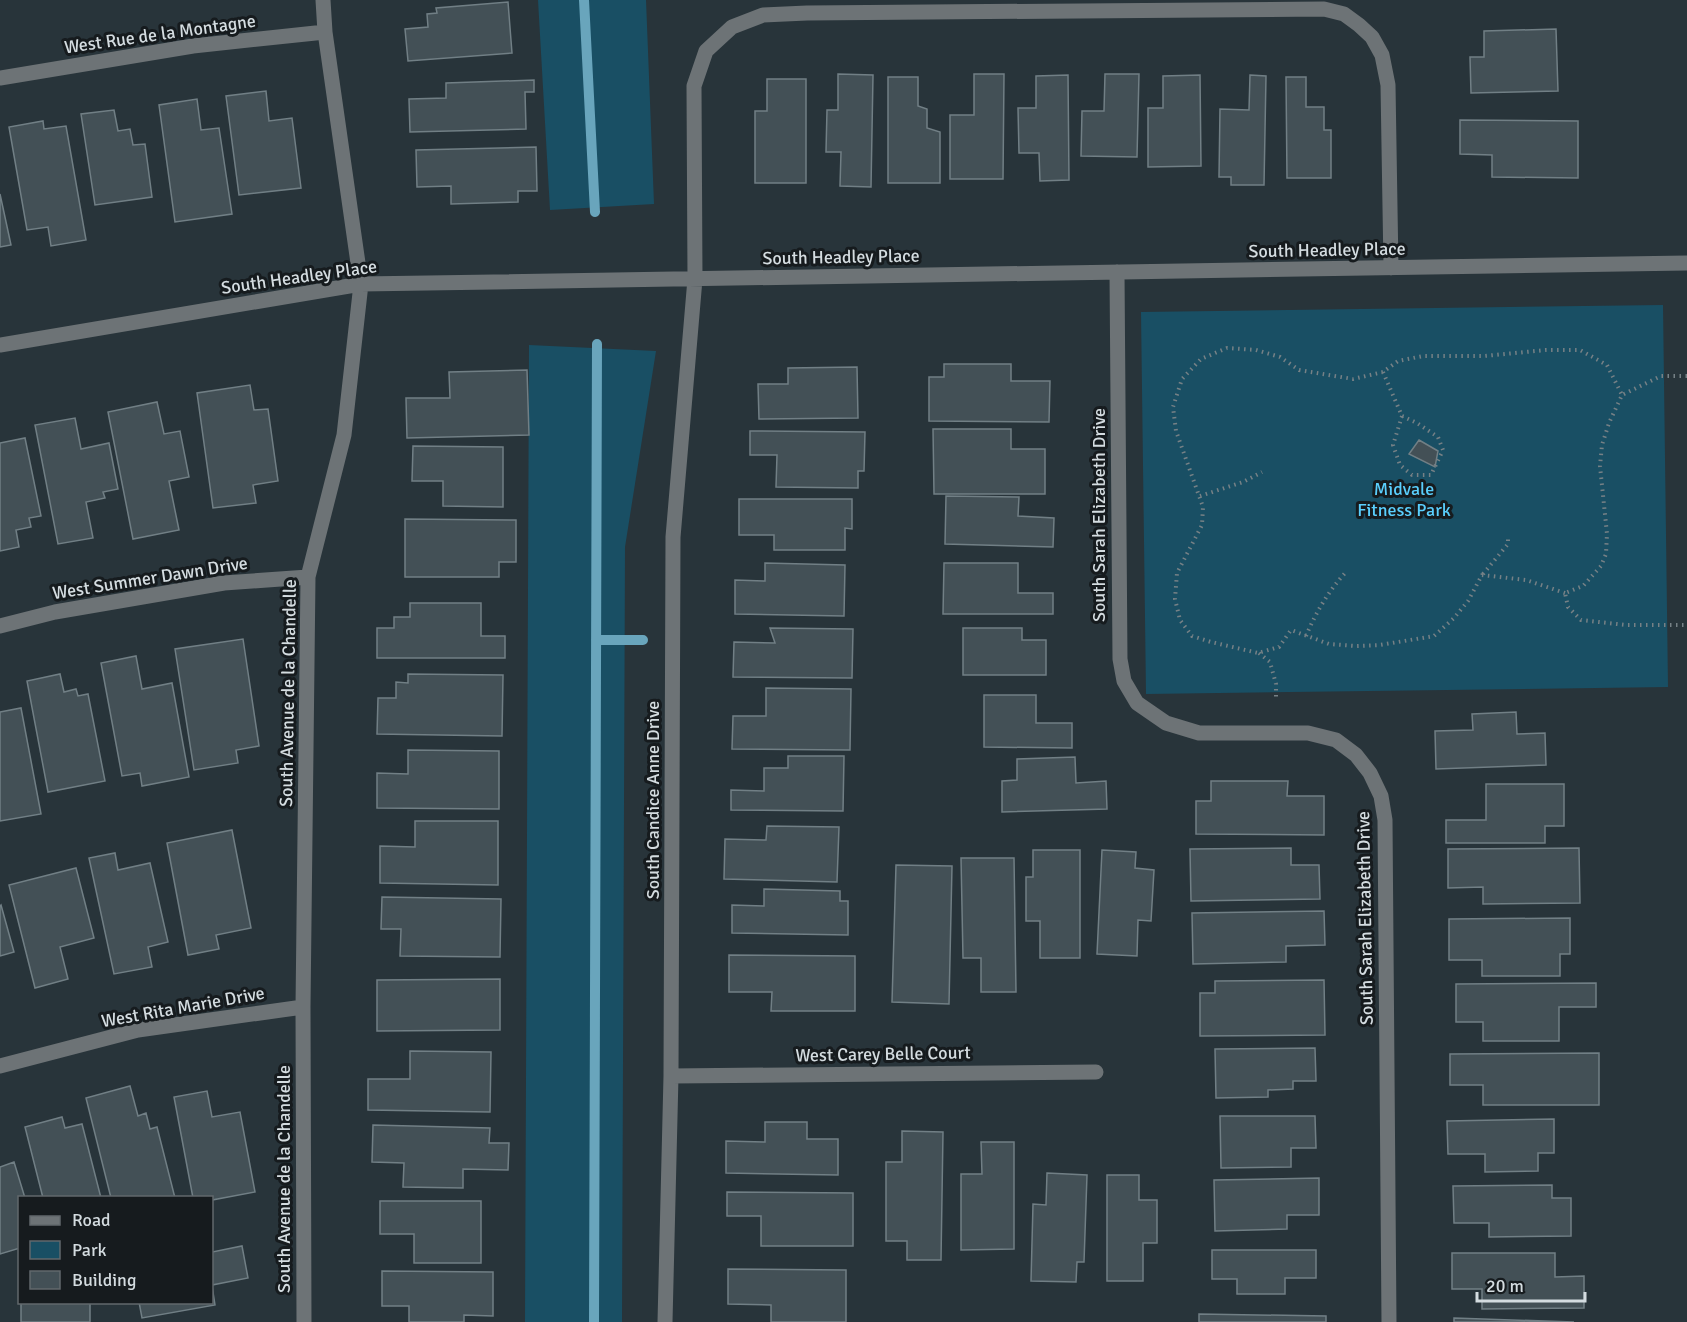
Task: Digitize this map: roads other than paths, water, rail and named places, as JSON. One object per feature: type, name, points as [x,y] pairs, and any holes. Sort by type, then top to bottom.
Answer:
[{"type":"street","name":"South Avenue de la Chandelle","points":[[304,1322],[303,1007],[308,577],[344,435],[361,284],[325,32],[323,0]]},
{"type":"street","name":"South Candice Anne Drive","points":[[665,1322],[672,1076],[672,537],[695,279],[694,86],[706,51],[732,27],[763,15],[1324,9],[1344,14],[1372,38],[1382,55],[1388,85],[1391,268]]},
{"type":"street","name":"West Rue de la Montagne","points":[[0,78],[193,46],[325,32]]},
{"type":"street","name":"South Headley Place","points":[[0,345],[361,284],[1687,264]]},
{"type":"street","name":"South Sarah Elizabeth Drive","points":[[1117,272],[1120,659],[1124,681],[1137,703],[1166,723],[1199,733],[1308,733],[1336,740],[1356,755],[1370,772],[1381,796],[1385,820],[1389,1322]]},
{"type":"street","name":"West Summer Dawn Drive","points":[[0,626],[55,612],[224,583],[308,577]]},
{"type":"street","name":"West Rita Marie Drive","points":[[0,1066],[138,1030],[303,1007]]},
{"type":"street","name":"West Carey Belle Court","points":[[672,1076],[1096,1072]]},
{"type":"waterway","points":[[584,0],[595,212]]},
{"type":"waterway","points":[[594,1322],[597,344]]},
{"type":"waterway","points":[[596,640],[643,640]]},
{"type":"park label","name":"Midvale Fitness Park","points":[[1404,499]]}]
